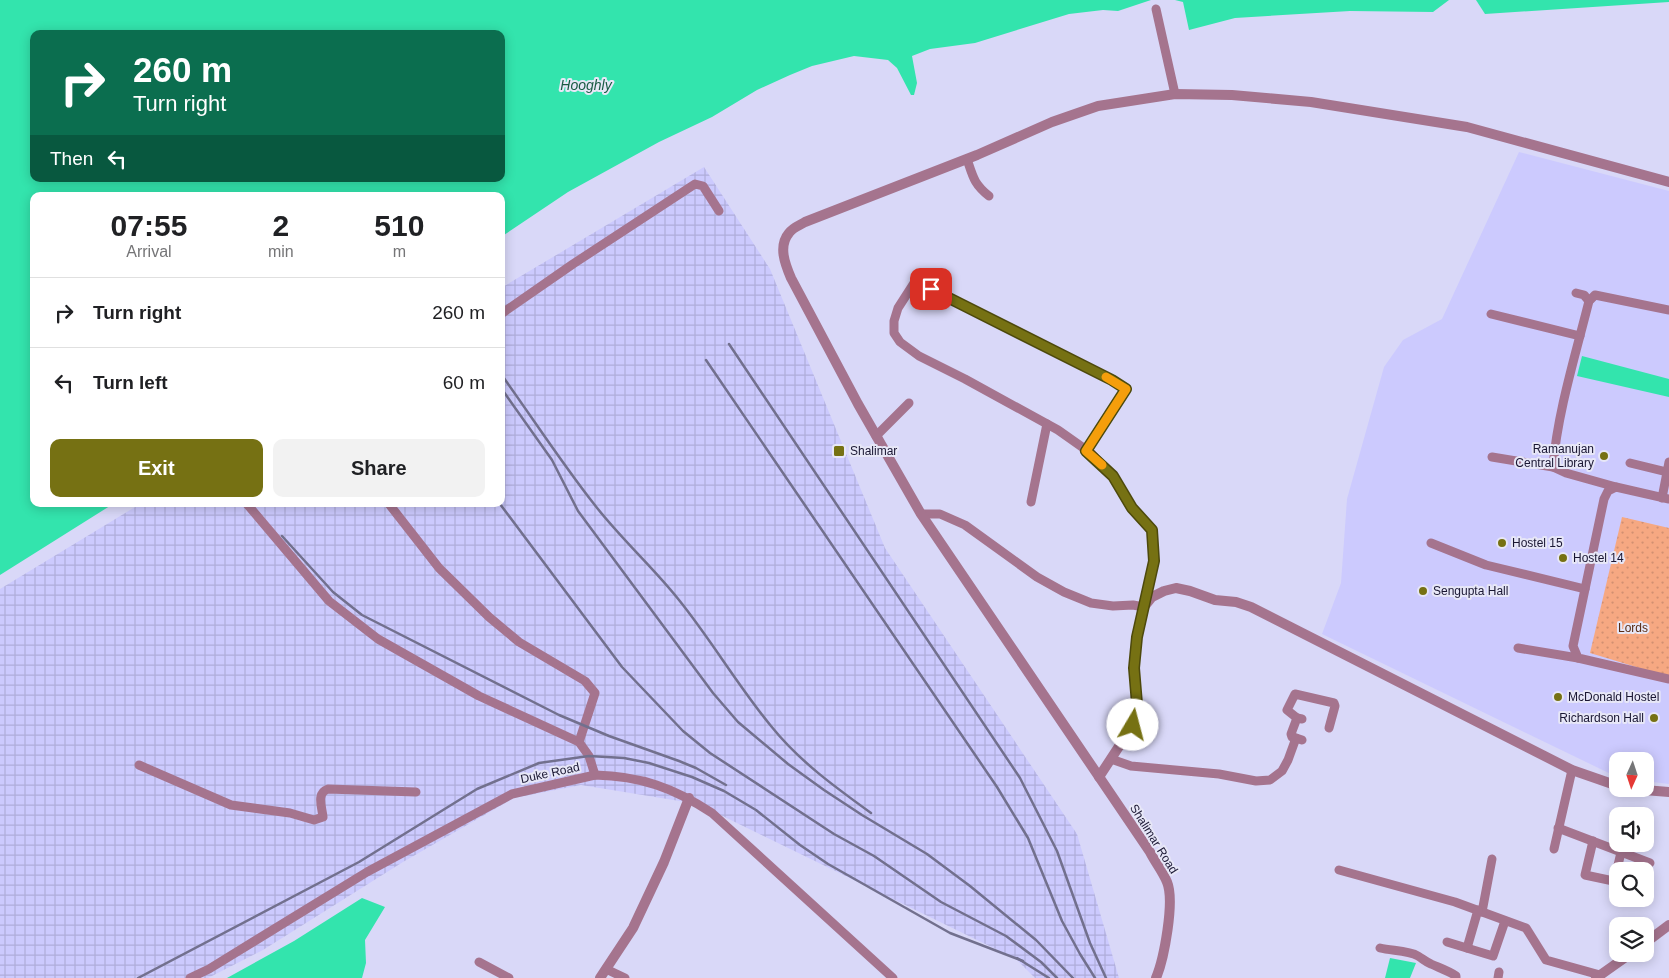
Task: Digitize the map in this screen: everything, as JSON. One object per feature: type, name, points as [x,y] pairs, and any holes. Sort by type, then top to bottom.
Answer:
[{"type":"street","points":[[1156,9],[1176,94]]},
{"type":"street","name":"Shalimar Road","points":[[1156,978],[1165,950],[1169,902],[1168,884],[1150,852],[921,514],[876,436],[791,278],[783,260],[784,243],[789,232],[805,222],[967,159],[1052,122],[1098,106],[1176,94],[1232,95],[1311,102],[1467,127],[1669,182]]},
{"type":"street","points":[[967,159],[974,180],[989,196]]},
{"type":"street","points":[[505,311],[695,184],[704,186],[718,211]]},
{"type":"street","points":[[1086,451],[1126,389],[1112,380],[946,297],[916,280],[898,308],[894,322],[894,333],[900,342],[919,356],[1047,424],[1086,451],[1113,476],[1132,508],[1152,530],[1154,561],[1137,637],[1134,668],[1137,704],[1133,725],[1099,777]]},
{"type":"street","points":[[1576,293],[1584,296],[1589,301]]},
{"type":"street","points":[[1553,467],[1556,440],[1589,301],[1595,295],[1669,310]]},
{"type":"street","points":[[1491,314],[1580,336]]},
{"type":"street","points":[[876,436],[909,403]]},
{"type":"street","points":[[1032,502],[1047,424]]},
{"type":"street","points":[[1492,457],[1553,467],[1566,473],[1665,499],[1669,462]]},
{"type":"street","points":[[1630,463],[1667,472]]},
{"type":"street","points":[[1578,658],[1573,646],[1604,499],[1608,491],[1616,487]]},
{"type":"street","points":[[250,507],[329,601],[378,639],[479,696],[579,742],[589,756],[595,775]]},
{"type":"street","points":[[391,507],[439,568],[489,617],[519,642],[585,681],[595,693],[579,742]]},
{"type":"street","points":[[921,514],[940,514],[965,525],[1037,577],[1064,592],[1091,603],[1144,607]]},
{"type":"street","points":[[1431,543],[1486,565],[1585,589]]},
{"type":"street","points":[[1144,607],[1152,597],[1176,588],[1190,590],[1215,600],[1236,602],[1251,607],[1572,770],[1609,783]]},
{"type":"street","points":[[1518,648],[1578,658],[1669,680]]},
{"type":"street","points":[[1111,759],[1132,766],[1199,772],[1256,781],[1270,780],[1282,770],[1299,739],[1291,734],[1300,719],[1287,712],[1295,694],[1334,703],[1335,706],[1329,728]]},
{"type":"street","points":[[139,765],[232,805],[290,813],[314,820],[323,818],[320,795],[328,789],[416,792]]},
{"type":"street","points":[[1554,849],[1572,770]]},
{"type":"street","name":"Duke Road","points":[[190,978],[209,969],[367,872],[512,794],[595,775],[656,784],[689,798],[712,813],[893,978]]},
{"type":"street","points":[[1654,791],[1669,792]]},
{"type":"street","points":[[625,978],[603,974],[633,928],[664,862],[689,798]]},
{"type":"street","points":[[1558,828],[1609,845]]},
{"type":"street","points":[[1593,841],[1585,875],[1609,880]]},
{"type":"street","points":[[1629,852],[1648,862]]},
{"type":"street","points":[[1467,948],[1480,911],[1492,859]]},
{"type":"street","points":[[1339,870],[1455,902],[1526,928],[1546,960],[1598,977],[1619,962]]},
{"type":"street","points":[[1447,942],[1493,956],[1505,921]]},
{"type":"street","points":[[1654,936],[1669,925]]},
{"type":"street","points":[[1380,948],[1418,956],[1422,960],[1452,973],[1456,978]]},
{"type":"street","points":[[479,962],[509,978]]},
{"type":"shaded area","points":[[1519,152],[1669,191],[1669,784],[1654,782],[1654,752],[1609,752],[1609,773],[1322,634],[1341,583],[1347,499],[1384,367],[1403,340],[1442,319]]},
{"type":"shaded area","points":[[704,167],[770,269],[885,548],[1077,834],[1119,978],[1035,978],[1016,959],[698,804],[581,785],[514,798],[403,862],[263,950],[208,978],[0,978],[0,589],[135,507],[505,507],[505,286]]},
{"type":"green space","name":"Lords","points":[[1622,517],[1669,528],[1669,677],[1590,653]]},
{"type":"water","name":"Hooghly","points":[[0,0],[1151,0],[1118,11],[1103,10],[1069,14],[975,43],[930,49],[912,56],[917,83],[914,95],[911,95],[897,68],[888,60],[854,56],[812,66],[757,90],[712,117],[659,142],[568,192],[505,234],[505,192],[30,192],[30,507],[108,507],[0,575]]},
{"type":"water","points":[[1175,0],[1449,0],[1433,12],[1350,11],[1235,18],[1189,30],[1183,2]]},
{"type":"water","points":[[1476,0],[1669,0],[1669,2],[1485,14]]},
{"type":"water","points":[[1582,356],[1669,379],[1669,397],[1577,376]]},
{"type":"water","points":[[362,898],[385,907],[365,940],[366,963],[362,978],[227,978],[294,941]]},
{"type":"water","points":[[1390,958],[1416,963],[1410,978],[1385,978]]},
{"type":"railway","points":[[729,344],[1020,778],[1057,851],[1090,943],[1106,978]]},
{"type":"railway","points":[[706,360],[997,787],[1028,838],[1062,921],[1095,978]]},
{"type":"railway","points":[[505,380],[558,456],[604,517],[679,600],[771,726],[805,762],[871,813]]},
{"type":"railway","points":[[505,394],[552,460],[578,511],[713,693],[738,722],[788,764],[824,790],[927,854],[970,886],[1036,940],[1073,978]]},
{"type":"railway","points":[[502,507],[622,667],[683,731],[710,753],[834,834],[874,856],[941,902],[1006,936],[1041,962],[1057,978]]},
{"type":"railway","points":[[282,536],[333,592],[362,615],[559,715],[609,736],[696,768],[726,785]]},
{"type":"railway","points":[[138,978],[359,862],[477,789],[539,763],[589,756],[624,758],[649,763],[692,777],[724,791],[756,810],[800,845],[828,864],[950,933],[1023,961]]},
{"type":"railway","points":[[1017,958],[1049,978]]},
{"type":"slow traffic","points":[[1102,465],[1092,454],[1086,451],[1126,389],[1106,377]]},
{"type":"place","name":"Shalimar","points":[[839,451]]},
{"type":"place","name":"Ramanujan Central Library","points":[[1604,456]]},
{"type":"place","name":"Hostel 15","points":[[1502,543]]},
{"type":"place","name":"Hostel 14","points":[[1563,558]]},
{"type":"place","name":"Sengupta Hall","points":[[1423,591]]},
{"type":"place","name":"McDonald Hostel","points":[[1558,697]]},
{"type":"place","name":"Richardson Hall","points":[[1654,718]]},
{"type":"route","points":[[931,289],[1112,380],[1126,389],[1086,451],[1092,454],[1113,476],[1132,508],[1152,530],[1154,561],[1137,637],[1134,668],[1137,704],[1133,725]]}]
